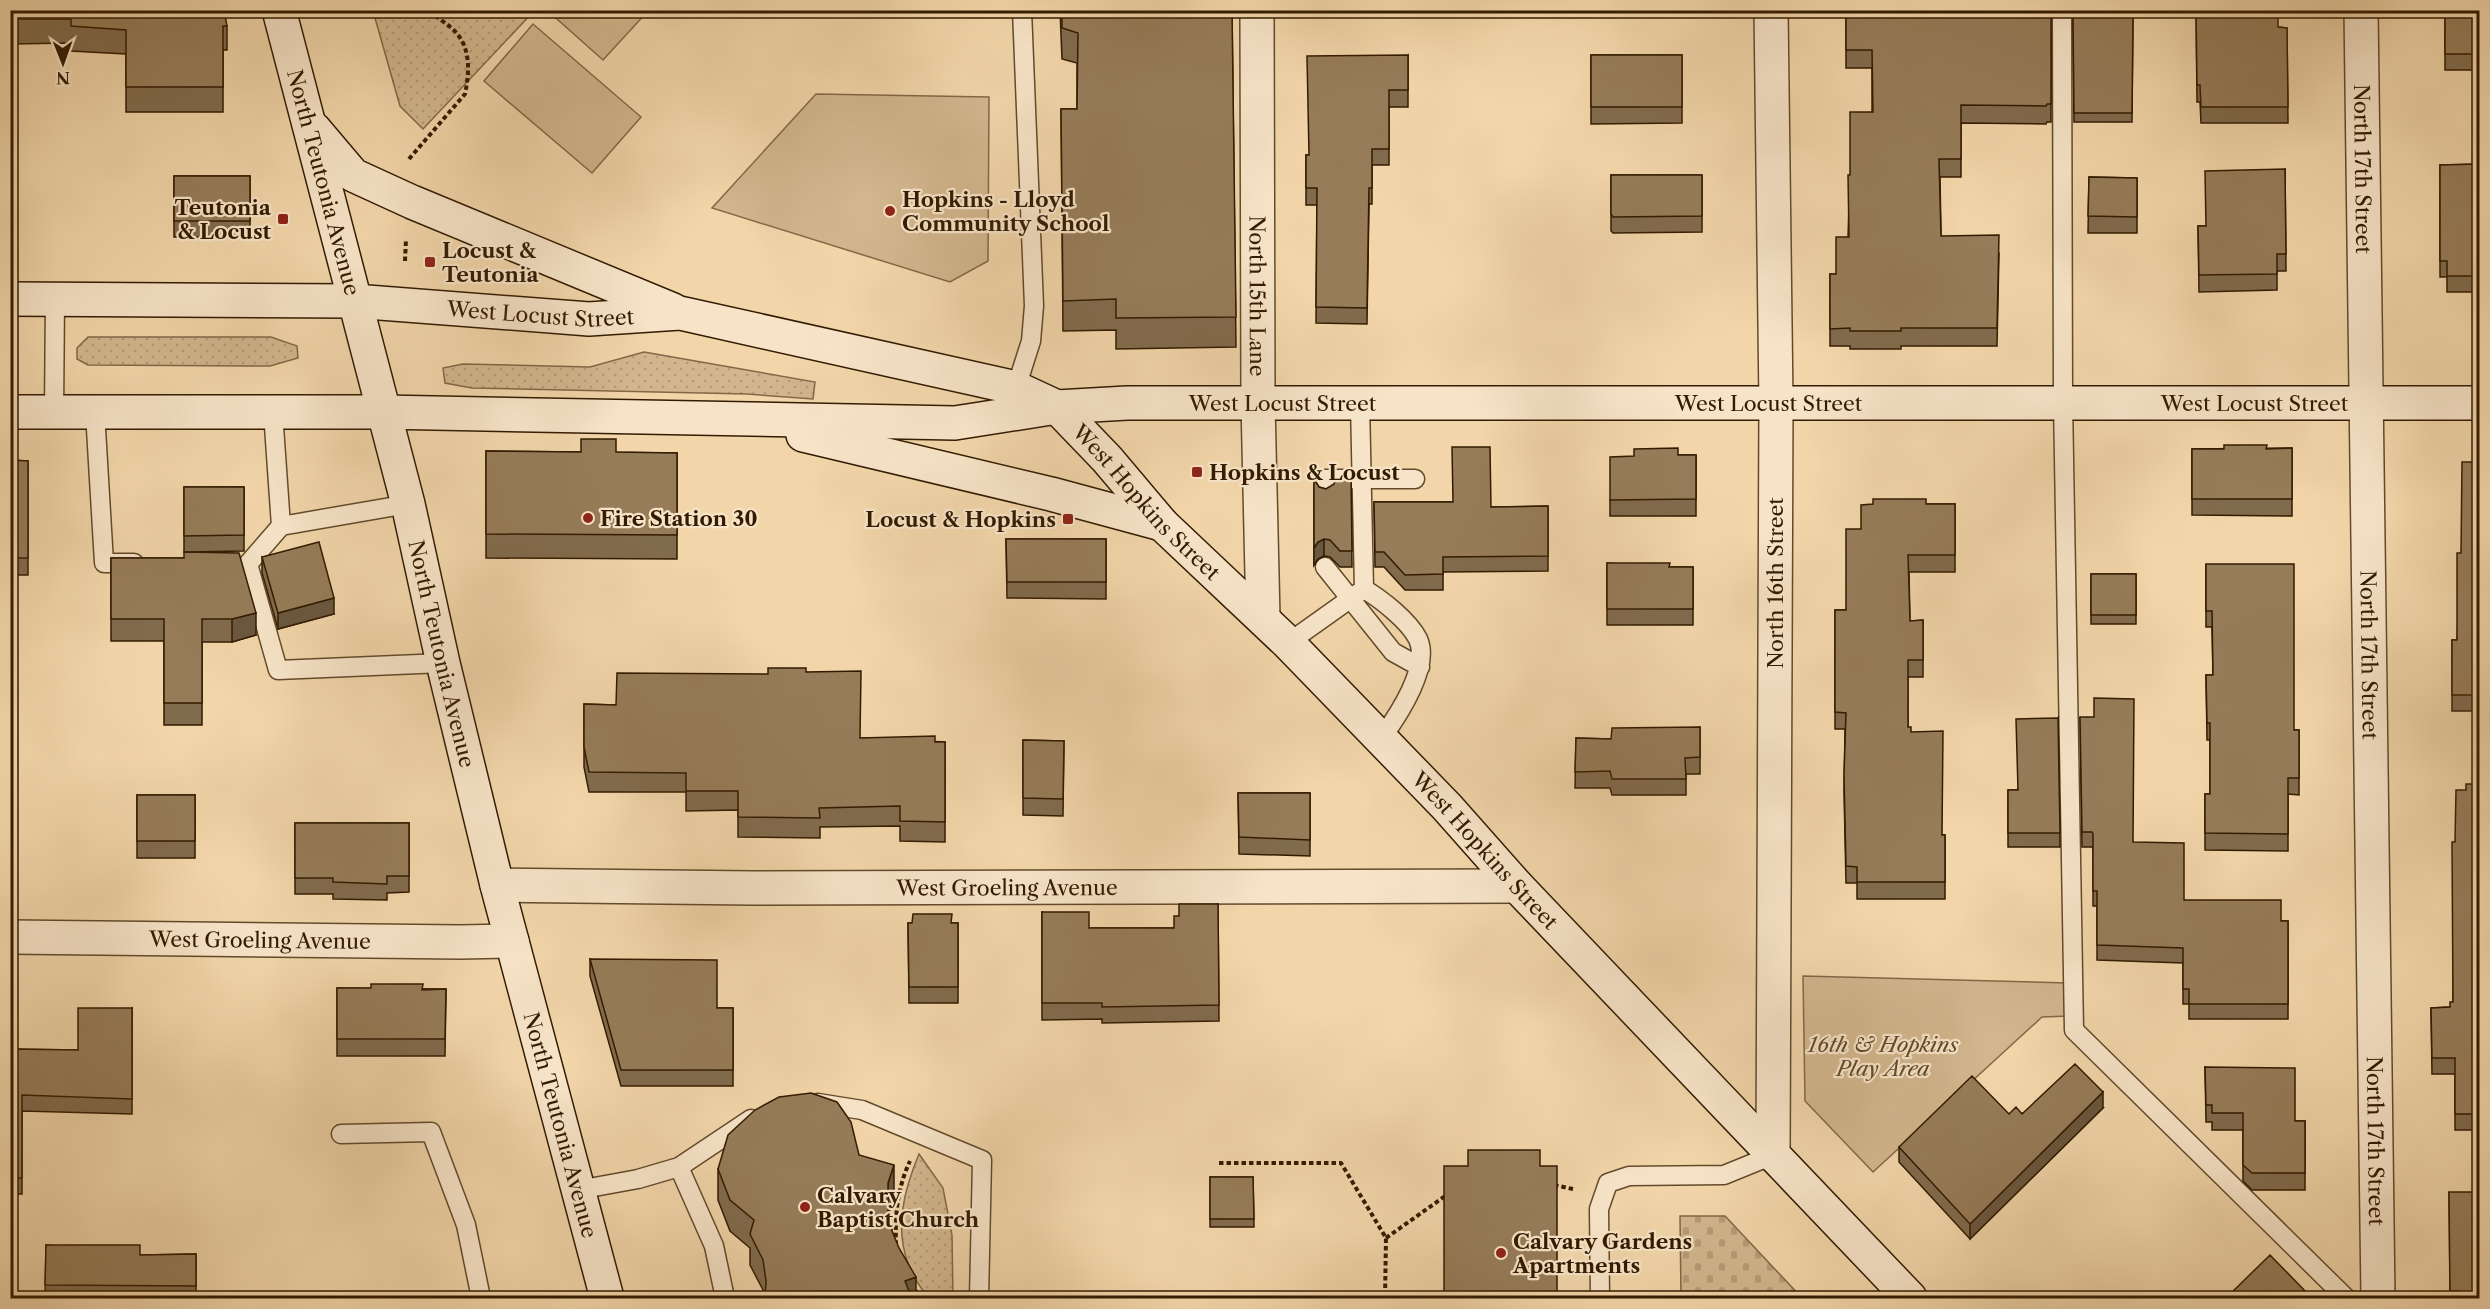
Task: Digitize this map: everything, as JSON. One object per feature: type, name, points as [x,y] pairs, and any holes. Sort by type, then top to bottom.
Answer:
[{"type":"street","name":"North Teutonia Avenue","points":[[279,10],[408,504],[442,663],[497,885],[607,1299]]},
{"type":"street","name":"North 15th Lane","points":[[1257,10],[1258,403],[1263,618]]},
{"type":"street","name":"North 16th Street","points":[[1771,10],[1776,403],[1773,1155]]},
{"type":"street","name":"North 17th Street","points":[[2361,10],[2378,1299]]},
{"type":"street","points":[[310,124],[353,174],[412,202],[680,314]]},
{"type":"street","name":"West Locust Street","points":[[10,299],[354,301],[589,319],[680,314],[1016,388],[1057,407]]},
{"type":"street","name":"West Locust Street","points":[[10,412],[383,412],[955,423],[1057,407],[1127,403],[2480,403]]},
{"type":"street","name":"West Hopkins Street","points":[[1057,407],[1107,459],[1162,524],[1263,618],[1447,807],[1517,886],[1910,1299]]},
{"type":"street","points":[[742,420],[1051,494],[1162,524]]},
{"type":"street","name":"West Groeling Avenue","points":[[497,885],[720,888],[1517,886]]},
{"type":"street","name":"West Groeling Avenue","points":[[10,937],[512,941]]},
{"type":"lane","points":[[1016,388],[1031,341],[1034,306],[1022,10]]},
{"type":"lane","points":[[2062,10],[2063,402],[2074,1029],[2346,1299]]},
{"type":"lane","points":[[54,412],[55,299]]},
{"type":"lane","points":[[1358,593],[1362,478],[1360,403]]},
{"type":"lane","points":[[94,412],[104,563],[152,563]]},
{"type":"lane","points":[[273,412],[281,526]]},
{"type":"lane","points":[[1325,494],[1325,479],[1415,479]]},
{"type":"lane","points":[[408,504],[281,526],[242,564],[278,670],[442,663]]},
{"type":"lane","points":[[1325,567],[1358,593],[1393,651],[1420,667]]},
{"type":"lane","points":[[1288,643],[1358,593]]},
{"type":"lane","points":[[1358,593],[1387,602],[1418,640],[1420,667],[1401,711],[1380,739]]},
{"type":"lane","points":[[798,1104],[808,1102],[862,1110],[982,1160],[979,1299]]},
{"type":"lane","points":[[578,1190],[638,1179],[679,1167],[758,1115],[768,1112]]},
{"type":"lane","points":[[341,1134],[431,1132],[466,1225],[481,1299]]},
{"type":"lane","points":[[1600,1299],[1599,1209],[1608,1183],[1629,1176],[1724,1175],[1773,1155]]},
{"type":"lane","points":[[679,1167],[714,1246],[725,1299]]},
{"type":"path","points":[[406,162],[465,94],[468,81],[467,52],[458,34],[429,10]]},
{"type":"path","points":[[896,1249],[895,1214],[902,1179],[921,1135]]},
{"type":"path","points":[[1219,1163],[1341,1162],[1386,1239],[1385,1299]]},
{"type":"path","points":[[1545,1185],[1557,1185],[1604,1197]]},
{"type":"path","points":[[1386,1239],[1453,1190]]},
{"type":"path","points":[[914,1289],[921,1299]]},
{"type":"green space","points":[[373,10],[534,11],[423,129],[400,106]]},
{"type":"green space","points":[[548,11],[648,11],[603,60]]},
{"type":"green space","points":[[533,24],[641,117],[592,173],[484,81]]},
{"type":"green space","points":[[816,94],[989,97],[988,261],[950,282],[712,208]]},
{"type":"green space","points":[[88,337],[271,337],[297,346],[298,358],[270,366],[88,365],[77,359],[77,348]]},
{"type":"green space","points":[[644,352],[815,382],[813,399],[747,394],[472,388],[445,383],[443,368],[463,364],[590,367]]},
{"type":"green space","name":"16th & Hopkins Play Area","points":[[1803,976],[2068,983],[2069,1016],[2042,1017],[1873,1172],[1805,1101]]},
{"type":"green space","points":[[919,1154],[943,1188],[952,1235],[953,1298],[928,1298],[909,1266],[905,1252],[902,1223],[905,1195]]},
{"type":"green space","points":[[1680,1216],[1725,1216],[1802,1298],[1681,1298]]},
{"type":"building","points":[[10,10],[224,10],[227,26],[223,26],[223,87],[126,87],[126,30],[71,26],[71,19],[10,19]]},
{"type":"building","points":[[1062,10],[1232,10],[1236,317],[1116,318],[1116,299],[1063,301],[1061,109],[1077,109],[1078,33],[1062,28]]},
{"type":"building","points":[[1846,10],[2051,10],[2051,104],[2046,106],[1961,105],[1961,159],[1939,159],[1941,236],[1999,235],[1997,328],[1901,328],[1901,331],[1830,329],[1830,274],[1836,274],[1836,237],[1849,237],[1850,112],[1873,112],[1872,50],[1846,50]]},
{"type":"building","points":[[2196,10],[2278,10],[2278,27],[2287,28],[2288,107],[2201,107],[2200,85],[2197,85]]},
{"type":"building","points":[[2445,10],[2480,10],[2480,54],[2445,54]]},
{"type":"building","points":[[2073,17],[2133,17],[2132,113],[2074,113]]},
{"type":"building","points":[[1408,55],[1408,90],[1389,90],[1389,149],[1372,149],[1367,308],[1316,307],[1317,188],[1306,188],[1306,155],[1309,155],[1307,56]]},
{"type":"building","points":[[1591,55],[1682,55],[1682,107],[1591,107]]},
{"type":"building","points":[[2480,164],[2480,276],[2447,276],[2447,261],[2440,261],[2440,165]]},
{"type":"building","points":[[2285,169],[2286,254],[2277,254],[2277,274],[2199,275],[2198,226],[2206,226],[2205,171]]},
{"type":"building","points":[[1611,175],[1702,175],[1702,216],[1613,217],[1611,214]]},
{"type":"building","points":[[174,176],[250,176],[250,221],[174,221]]},
{"type":"building","points":[[2089,177],[2137,178],[2137,217],[2088,216]]},
{"type":"building","points":[[581,439],[616,439],[616,452],[677,453],[677,535],[486,534],[486,451],[581,452]]},
{"type":"building","points":[[2224,445],[2267,445],[2266,449],[2292,448],[2292,499],[2192,499],[2192,449],[2224,449]]},
{"type":"building","points":[[1452,447],[1490,447],[1491,507],[1548,506],[1548,556],[1443,557],[1443,574],[1405,575],[1384,552],[1375,552],[1374,502],[1453,502]]},
{"type":"building","points":[[1678,448],[1678,455],[1696,455],[1696,499],[1610,500],[1610,457],[1634,456],[1634,449]]},
{"type":"building","points":[[10,460],[28,461],[28,558],[10,558]]},
{"type":"building","points":[[2462,462],[2480,462],[2480,695],[2452,695],[2452,640],[2457,640],[2457,553],[2461,553]]},
{"type":"building","points":[[1336,478],[1351,478],[1352,551],[1340,551],[1330,540],[1324,539],[1314,548],[1314,479],[1319,487],[1326,489],[1334,484]]},
{"type":"building","points":[[184,487],[244,487],[244,535],[184,536]]},
{"type":"building","points":[[1873,499],[1926,499],[1926,504],[1955,504],[1955,555],[1908,555],[1910,621],[1923,620],[1923,660],[1908,660],[1908,727],[1911,727],[1911,732],[1943,731],[1942,835],[1945,835],[1945,882],[1857,882],[1857,867],[1846,866],[1844,775],[1846,713],[1835,712],[1835,610],[1846,610],[1846,529],[1861,529],[1861,505],[1873,504]]},
{"type":"building","points":[[1006,539],[1106,539],[1106,582],[1007,582]]},
{"type":"building","points":[[319,542],[334,598],[278,613],[262,557]]},
{"type":"building","points":[[184,552],[239,553],[256,613],[232,619],[202,619],[202,703],[164,703],[164,619],[111,619],[111,558],[184,558]]},
{"type":"building","points":[[1607,563],[1670,563],[1669,567],[1693,567],[1693,609],[1607,609]]},
{"type":"building","points":[[2206,564],[2294,564],[2294,730],[2299,730],[2299,778],[2288,778],[2288,834],[2205,833],[2205,794],[2210,794],[2210,723],[2207,723],[2206,675],[2213,675],[2212,611],[2206,611]]},
{"type":"building","points":[[2091,574],[2136,574],[2136,615],[2091,615]]},
{"type":"building","points":[[768,668],[806,668],[806,672],[861,671],[860,738],[935,736],[935,742],[945,742],[945,822],[900,821],[900,806],[819,808],[820,818],[738,817],[738,791],[686,791],[686,773],[589,772],[584,747],[584,704],[616,705],[617,673],[768,674]]},
{"type":"building","points":[[2094,698],[2134,699],[2133,842],[2184,843],[2184,900],[2281,900],[2281,921],[2288,921],[2288,1004],[2189,1004],[2189,989],[2183,989],[2183,948],[2097,945],[2097,891],[2093,891],[2093,834],[2082,832],[2080,717],[2094,717]]},
{"type":"building","points":[[2058,718],[2060,833],[2008,833],[2008,790],[2018,790],[2016,719]]},
{"type":"building","points":[[1700,727],[1700,757],[1685,758],[1686,779],[1612,779],[1610,771],[1575,772],[1576,738],[1611,739],[1612,728]]},
{"type":"building","points":[[1023,740],[1064,741],[1063,799],[1023,798]]},
{"type":"building","points":[[2466,784],[2480,784],[2480,1114],[2455,1114],[2455,1058],[2432,1058],[2431,1008],[2450,1007],[2450,1002],[2453,1002],[2452,842],[2455,842],[2456,790],[2466,790]]},
{"type":"building","points":[[1238,793],[1310,793],[1310,840],[1239,837]]},
{"type":"building","points":[[137,795],[195,795],[195,841],[137,841]]},
{"type":"building","points":[[295,823],[409,823],[409,876],[387,876],[387,884],[333,882],[333,878],[295,878]]},
{"type":"building","points":[[1179,904],[1218,904],[1219,1005],[1102,1007],[1102,1003],[1042,1003],[1042,912],[1089,912],[1089,928],[1174,928],[1174,916],[1179,916]]},
{"type":"building","points":[[913,914],[952,914],[951,923],[958,923],[958,987],[909,987],[908,923],[912,923]]},
{"type":"building","points":[[590,959],[717,960],[717,1008],[733,1008],[733,1070],[621,1070]]},
{"type":"building","points":[[371,984],[423,984],[422,990],[446,989],[445,1039],[337,1039],[337,988],[371,988]]},
{"type":"building","points":[[78,1008],[132,1008],[132,1099],[22,1095],[22,1178],[10,1178],[10,1049],[78,1050]]},
{"type":"building","points":[[2075,1064],[2103,1092],[1970,1224],[1899,1147],[1972,1076],[2009,1114],[2016,1107],[2022,1114]]},
{"type":"building","points":[[2205,1067],[2295,1068],[2295,1121],[2305,1121],[2305,1173],[2252,1173],[2243,1165],[2243,1113],[2212,1113],[2212,1105],[2206,1105]]},
{"type":"building","name":"Calvary Baptist Church","points":[[811,1093],[837,1102],[851,1122],[859,1155],[894,1165],[888,1183],[888,1212],[899,1248],[916,1277],[905,1281],[912,1299],[765,1299],[766,1281],[763,1260],[750,1234],[754,1220],[730,1200],[718,1169],[728,1135],[755,1110],[779,1097]]},
{"type":"building","name":"Calvary Gardens Apartments","points":[[1468,1150],[1540,1150],[1540,1166],[1557,1166],[1557,1299],[1444,1299],[1444,1166],[1468,1166]]},
{"type":"building","points":[[1210,1177],[1253,1177],[1254,1219],[1210,1219]]},
{"type":"building","points":[[2449,1192],[2480,1192],[2480,1299],[2459,1299],[2459,1291],[2450,1291]]},
{"type":"building","points":[[46,1245],[140,1245],[140,1255],[196,1254],[196,1286],[45,1285]]},
{"type":"building","points":[[2270,1255],[2307,1293],[2301,1299],[2225,1299]]},
{"type":"place","name":"Hopkins - Lloyd Community School","points":[[890,211]]},
{"type":"place","name":"Teutonia & Locust","points":[[283,219]]},
{"type":"place","name":"Locust & Teutonia","points":[[430,262]]},
{"type":"place","name":"Hopkins & Locust","points":[[1197,472]]},
{"type":"place","name":"Fire Station 30","points":[[588,518]]},
{"type":"place","name":"Locust & Hopkins","points":[[1068,519]]},
{"type":"place","name":"Calvary Baptist Church","points":[[805,1207]]},
{"type":"place","name":"Calvary Gardens Apartments","points":[[1501,1253]]}]
